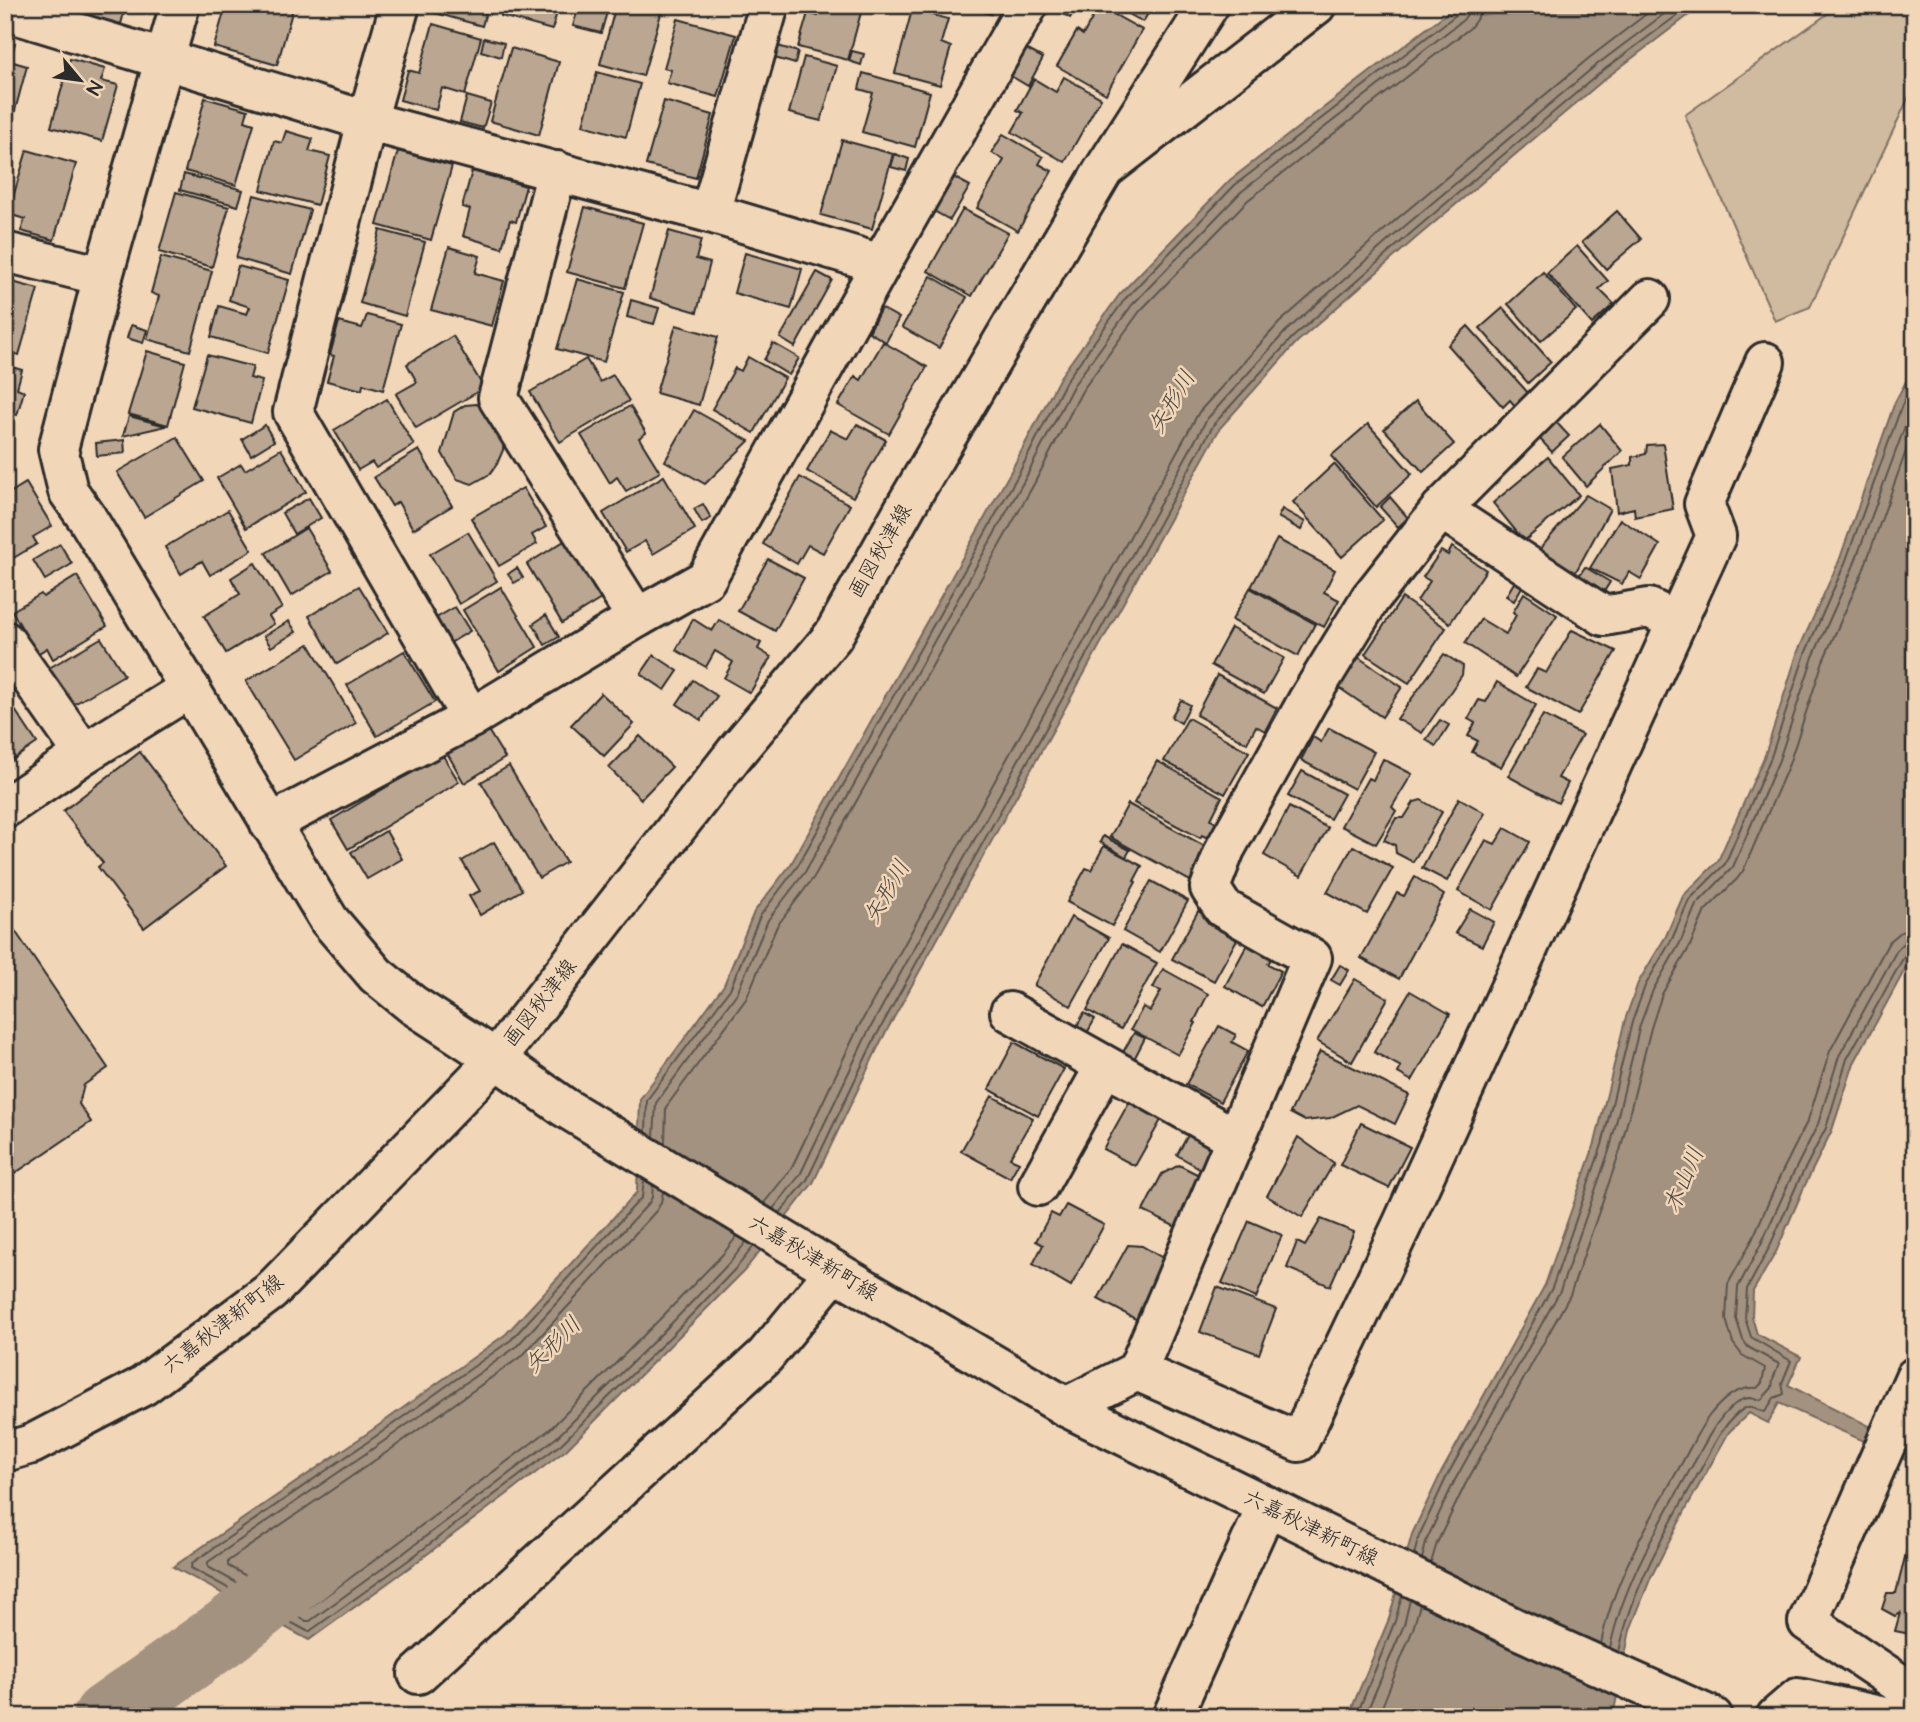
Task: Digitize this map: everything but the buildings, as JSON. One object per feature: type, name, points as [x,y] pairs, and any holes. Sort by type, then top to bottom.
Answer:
[{"type":"street","points":[[180,5],[103,276],[58,449],[68,491],[87,518],[329,920],[376,975],[413,1005],[496,1059]]},
{"type":"street","points":[[400,5],[367,121],[293,412],[471,718]]},
{"type":"street","points":[[270,824],[471,718],[706,579],[1028,5]]},
{"type":"street","name":"画図秋津線","points":[[496,1059],[735,753],[832,636],[1103,171],[1209,5]]},
{"type":"street","points":[[1103,171],[1316,5]]},
{"type":"street","points":[[710,213],[765,6]]},
{"type":"street","points":[[5,10],[367,121],[710,213],[881,264]]},
{"type":"street","points":[[557,171],[498,398],[637,618]]},
{"type":"street","points":[[5,252],[103,276]]},
{"type":"street","points":[[1066,1407],[1137,1371],[1312,958],[1223,908],[1210,888],[1225,849],[1308,700],[1370,599],[1441,509],[1650,299]]},
{"type":"street","points":[[1137,1371],[1300,1442],[1716,536],[1704,504],[1766,362]]},
{"type":"street","points":[[1441,509],[1604,616],[1649,608],[1677,622]]},
{"type":"street","points":[[5,641],[84,754]]},
{"type":"street","points":[[5,808],[84,754],[190,688]]},
{"type":"street","points":[[1010,1013],[1235,1138]]},
{"type":"street","name":"六嘉秋津新町線","points":[[5,1452],[32,1444],[143,1386],[270,1292],[496,1059],[564,1107],[1066,1407],[1519,1630],[1713,1717]]},
{"type":"street","points":[[1038,1186],[1105,1066]]},
{"type":"street","points":[[418,1674],[765,1356],[835,1271]]},
{"type":"street","points":[[1915,1377],[1808,1622],[1915,1694]]},
{"type":"street","points":[[1172,1717],[1267,1506]]},
{"type":"street","points":[[1776,1717],[1798,1698],[1885,1717]]},
{"type":"shaded area","points":[[1840,5],[1915,5],[1915,84],[1810,307],[1775,321],[1685,115]]},
{"type":"water","points":[[1457,5],[1702,5],[1606,78],[1296,343],[1220,428],[881,1041],[813,1183],[744,1271],[566,1450],[309,1640],[173,1567],[506,1334],[637,1192],[640,1099],[724,985],[754,912],[791,864],[1011,471],[1060,377],[1120,294],[1230,180]]},
{"type":"water","name":"木山川","points":[[1915,365],[1915,951],[1854,1063],[1832,1130],[1776,1252],[1753,1291],[1752,1317],[1757,1334],[1801,1357],[1788,1385],[1915,1449],[1915,1464],[1779,1403],[1768,1423],[1749,1413],[1729,1432],[1651,1577],[1630,1630],[1615,1706],[1610,1717],[1351,1717],[1353,1705],[1389,1619],[1412,1534],[1441,1473],[1545,1285],[1595,1143],[1625,1020],[1638,983],[1666,936],[1683,896],[1718,861],[1765,755],[1798,651],[1839,561],[1895,402]]},
{"type":"waterway","name":"矢形川","points":[[106,1717],[226,1632],[327,1553]]}]
